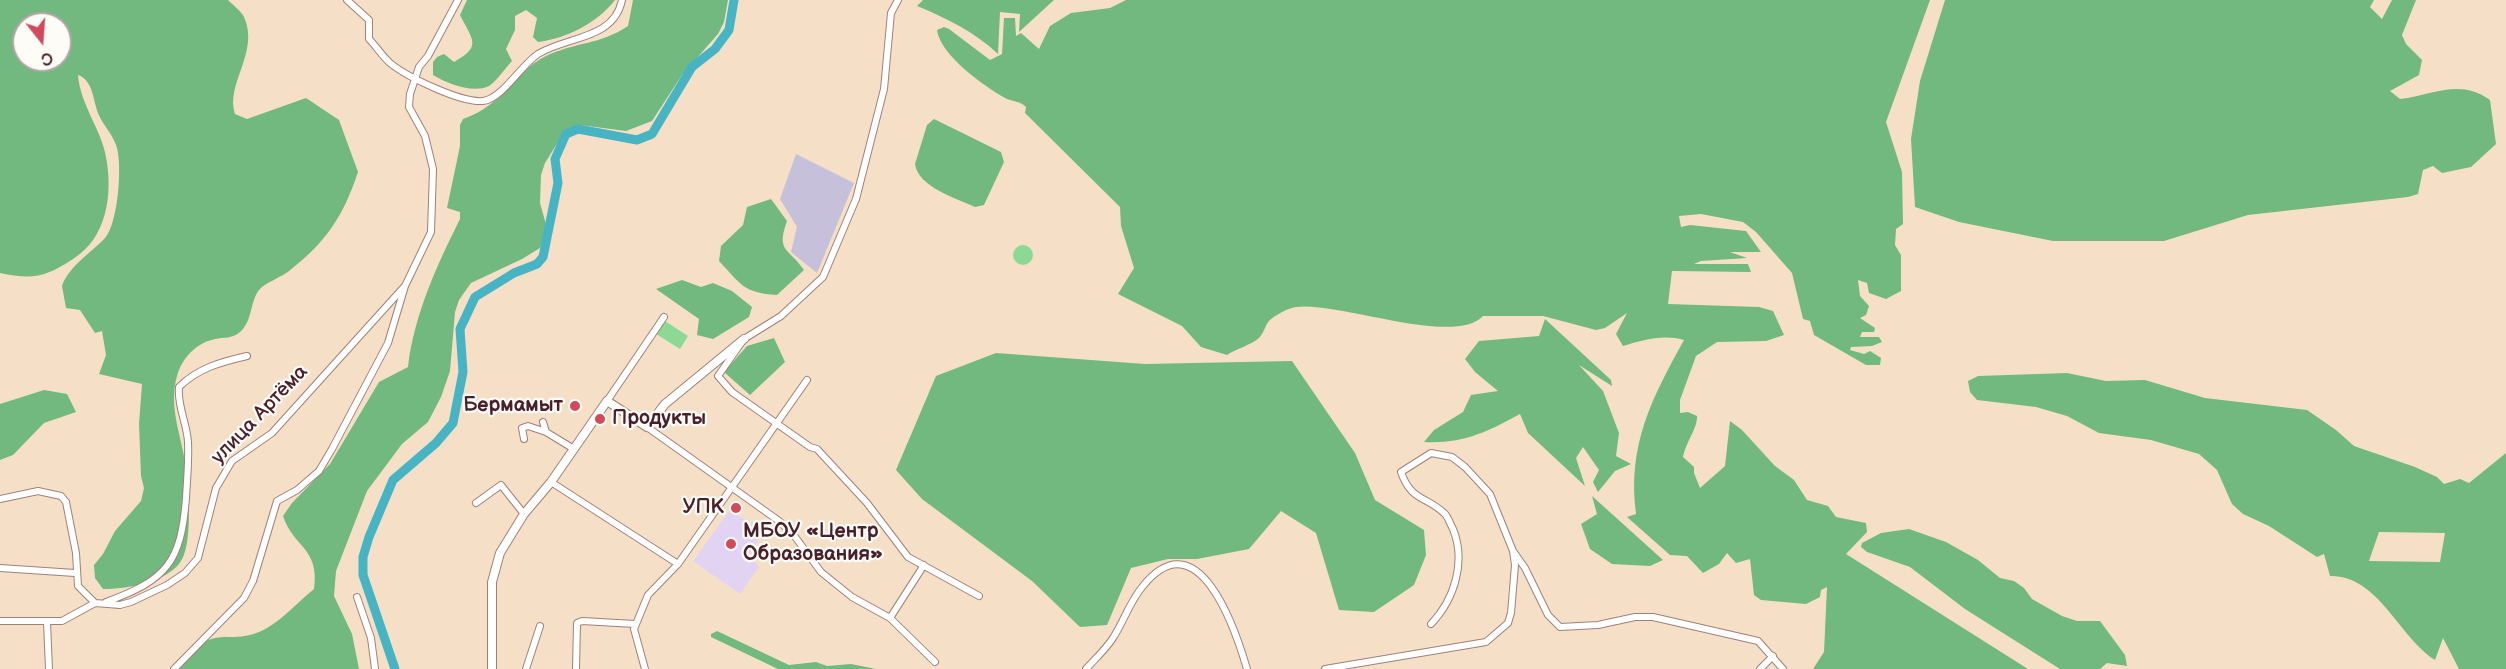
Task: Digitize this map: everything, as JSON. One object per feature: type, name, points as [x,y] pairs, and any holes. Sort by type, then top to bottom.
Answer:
[{"type":"street","points":[[347,0],[369,20],[369,39],[391,63],[465,100],[484,101],[496,96],[521,68],[539,54],[604,29],[616,16],[622,0]]},
{"type":"street","points":[[174,669],[233,612],[244,598],[253,581],[277,501],[297,490],[319,471],[387,343],[405,286],[431,232],[432,225],[434,169],[430,151],[409,107],[410,94],[419,67],[428,56],[458,0]]},
{"type":"street","points":[[647,427],[665,404],[744,339],[781,316],[808,294],[823,277],[856,199],[883,93],[891,13],[898,0]]},
{"type":"street","name":"улица Артёма","points":[[0,621],[47,622],[73,617],[99,603],[120,605],[167,585],[185,573],[198,558],[216,488],[232,461],[272,433],[391,298],[405,286]]},
{"type":"street","points":[[492,669],[494,567],[524,514],[551,482],[664,317]]},
{"type":"street","points":[[744,339],[718,376],[732,392],[810,447],[817,449],[867,503],[901,550],[979,596]]},
{"type":"street","points":[[0,499],[38,491],[61,496],[66,502],[76,553],[75,573],[78,586],[99,603],[121,597],[170,564],[178,551],[185,508],[188,441],[178,396],[180,387],[198,372],[217,363],[247,356]]},
{"type":"street","points":[[645,669],[636,642],[635,624],[648,595],[678,564],[807,380]]},
{"type":"street","points":[[607,401],[647,427],[786,528],[821,572],[832,582],[890,618],[935,662]]},
{"type":"street","points":[[543,422],[546,432]]},
{"type":"street","points":[[524,439],[522,428],[528,426],[546,432],[574,448]]},
{"type":"street","points":[[1431,624],[1444,610],[1458,573],[1460,550],[1445,513],[1418,498],[1404,482],[1401,472],[1431,453],[1452,457],[1465,467],[1490,494],[1513,551],[1525,568],[1548,615],[1560,627],[1598,626],[1635,617],[1653,617],[1758,641],[1783,669]]},
{"type":"street","points":[[551,482],[678,564]]},
{"type":"street","points":[[476,503],[501,485],[524,514]]},
{"type":"street","points":[[1325,669],[1486,642],[1508,623],[1511,613],[1515,566],[1513,551]]},
{"type":"street","points":[[1086,669],[1111,641],[1142,586],[1154,574],[1179,564],[1190,565],[1200,572],[1216,593],[1232,624],[1247,669]]},
{"type":"street","points":[[890,618],[924,565]]},
{"type":"street","points":[[0,568],[75,573]]},
{"type":"street","points":[[357,597],[369,627],[375,669]]},
{"type":"street","points":[[576,669],[577,623],[582,621],[635,624]]},
{"type":"street","points":[[47,622],[49,669]]},
{"type":"street","points":[[526,669],[540,626]]},
{"type":"street","points":[[1760,669],[1773,656]]},
{"type":"shaded area","points":[[796,154],[854,183],[817,273],[791,252],[797,227],[780,199]]},
{"type":"shaded area","name":"МБОУ «Центр Образования»","points":[[730,510],[763,532],[749,555],[759,567],[740,594],[693,561]]},
{"type":"green space","points":[[0,0],[228,0],[243,15],[248,30],[246,55],[234,91],[235,114],[247,119],[306,98],[339,120],[358,172],[332,228],[302,260],[286,273],[262,287],[255,297],[248,321],[240,332],[231,337],[208,341],[196,348],[186,357],[177,376],[174,397],[187,480],[189,528],[184,555],[179,564],[164,576],[144,584],[103,589],[95,578],[94,565],[103,554],[115,531],[141,501],[144,488],[141,476],[139,424],[142,384],[99,374],[106,355],[102,331],[95,333],[80,310],[66,308],[62,286],[75,266],[105,238],[109,231],[116,207],[119,179],[116,145],[100,117],[90,86],[78,75],[83,96],[106,157],[109,186],[105,214],[93,239],[73,259],[46,273],[21,276],[0,273]]},
{"type":"green space","points":[[467,0],[615,0],[590,23],[560,37],[538,42],[533,37],[537,18],[526,10],[515,16],[515,30],[506,49],[512,61],[492,84],[475,89],[452,84],[433,75],[433,62],[437,57],[444,54],[454,62],[469,52],[472,47],[471,37],[460,15]]},
{"type":"green space","points":[[633,0],[728,0],[724,22],[718,34],[682,75],[652,121],[626,131],[580,125],[563,134],[545,163],[541,175],[540,203],[547,228],[540,248],[471,283],[459,300],[455,312],[450,371],[441,397],[428,422],[402,444],[367,491],[336,571],[334,596],[352,634],[359,669],[178,669],[190,653],[201,644],[221,637],[254,634],[267,628],[314,589],[313,565],[305,549],[287,526],[283,516],[292,503],[330,464],[379,382],[408,367],[421,309],[435,272],[460,219],[460,212],[447,208],[460,146],[460,125],[463,119],[478,113],[489,105],[525,70],[546,56],[607,37],[628,26]]},
{"type":"green space","points":[[923,0],[1054,0],[1019,32],[1020,14],[1000,12],[998,54],[960,26],[917,6]]},
{"type":"green space","points":[[1126,0],[1930,0],[1886,122],[1902,172],[1903,224],[1896,229],[1895,245],[1901,255],[1901,291],[1886,299],[1869,293],[1867,283],[1858,280],[1860,296],[1869,306],[1866,315],[1860,318],[1875,328],[1874,332],[1862,332],[1860,337],[1879,337],[1882,342],[1872,346],[1851,347],[1850,350],[1864,354],[1870,351],[1881,358],[1880,365],[1866,365],[1814,335],[1810,321],[1803,319],[1792,273],[1756,232],[1743,222],[1701,214],[1679,216],[1681,227],[1690,225],[1746,231],[1761,252],[1730,252],[1747,258],[1701,261],[1694,264],[1748,264],[1751,272],[1672,271],[1668,304],[1759,307],[1773,311],[1784,335],[1766,341],[1717,342],[1696,356],[1680,400],[1680,413],[1688,412],[1697,416],[1696,425],[1683,457],[1694,467],[1700,488],[1725,466],[1730,421],[1742,430],[1775,466],[1794,480],[1807,500],[1828,506],[1836,517],[1866,523],[1867,532],[1846,554],[2028,669],[1813,669],[1824,652],[1827,587],[1821,590],[1820,597],[1806,604],[1761,600],[1754,595],[1750,559],[1736,563],[1727,553],[1719,564],[1703,573],[1687,556],[1670,555],[1627,517],[1636,514],[1635,466],[1645,423],[1652,402],[1684,340],[1661,338],[1623,346],[1616,334],[1627,313],[1605,328],[1596,330],[1543,316],[1483,316],[1468,324],[1447,327],[1394,321],[1339,310],[1296,307],[1273,317],[1259,338],[1227,355],[1201,347],[1182,326],[1118,294],[1134,268],[1121,226],[1120,207],[1025,113],[1026,107],[996,93],[964,69],[946,49],[937,30],[944,27],[949,29],[990,60],[1002,54],[1004,18],[1015,18],[1016,36],[1021,33],[1039,49],[1050,26],[1071,13],[1110,8]]},
{"type":"green space","points":[[1945,0],[2374,0],[2370,7],[2382,19],[2392,0],[2416,0],[2402,35],[2406,44],[2422,60],[2419,75],[2390,91],[2400,99],[2457,89],[2479,93],[2490,100],[2496,144],[2471,167],[2442,173],[2433,166],[2423,170],[2418,194],[2408,197],[2248,215],[2164,241],[2053,241],[1959,222],[1915,207],[1911,139],[1920,81]]},
{"type":"green space","points":[[934,119],[1001,152],[1004,162],[984,205],[975,207],[948,196],[930,185],[918,172],[915,164],[927,125]]},
{"type":"green space","points":[[771,199],[787,221],[783,238],[785,249],[804,270],[777,295],[757,292],[744,286],[719,261],[721,246],[743,225],[747,207]]},
{"type":"green space","points":[[1023,245],[1030,248],[1033,255],[1030,262],[1023,265],[1016,262],[1013,255],[1016,248]]},
{"type":"green space","points":[[682,280],[701,287],[713,283],[732,291],[752,307],[749,317],[713,339],[697,335],[699,319],[656,289]]},
{"type":"green space","points":[[1545,319],[1611,380],[1612,386],[1579,365],[1603,391],[1619,433],[1616,456],[1631,464],[1615,471],[1598,492],[1593,482],[1599,470],[1583,447],[1576,458],[1585,486],[1528,433],[1520,414],[1474,436],[1451,441],[1424,442],[1434,430],[1463,412],[1471,395],[1498,391],[1475,372],[1465,359],[1479,341],[1539,336]]},
{"type":"green space","points":[[665,321],[688,336],[680,349],[656,334]]},
{"type":"green space","points":[[774,338],[785,362],[750,395],[724,372],[747,346]]},
{"type":"green space","points":[[996,353],[1145,364],[1292,361],[1355,453],[1375,500],[1424,530],[1426,555],[1414,585],[1374,612],[1339,610],[1316,533],[1281,511],[1249,549],[1197,559],[1168,559],[1131,568],[1107,625],[1080,627],[1032,581],[922,499],[896,470],[936,376]]},
{"type":"green space","points":[[2067,373],[2106,381],[2145,380],[2205,398],[2307,410],[2354,446],[2415,467],[2437,477],[2444,484],[2460,479],[2469,483],[2506,453],[2506,669],[2459,669],[2443,638],[2435,660],[2410,637],[2375,596],[2347,578],[2330,576],[2324,554],[2317,557],[2269,526],[2243,514],[2232,504],[2217,470],[2199,454],[2151,440],[2099,433],[2067,416],[2036,407],[1977,400],[1970,392],[1968,381],[1978,376]],"holes":[[[2379,532],[2445,533],[2440,562],[2369,561]]]},
{"type":"green space","points":[[44,390],[67,394],[76,412],[44,423],[13,455],[0,460],[0,404]]},
{"type":"green space","points":[[1592,496],[1663,560],[1650,566],[1612,564],[1590,549],[1581,524],[1597,514]]},
{"type":"green space","points":[[1909,529],[1946,542],[1978,560],[2000,578],[2014,581],[2024,588],[2032,599],[2062,616],[2077,621],[2100,621],[2125,655],[2127,666],[2107,663],[2100,669],[2060,669],[1965,609],[1910,567],[1867,552],[1861,547],[1862,543],[1881,533]]},
{"type":"green space","points":[[717,631],[789,665],[816,662],[827,666],[851,664],[876,669],[778,669],[711,637],[711,634]]},
{"type":"waterway","points":[[395,669],[363,575],[363,557],[393,480],[436,443],[453,423],[463,372],[460,329],[475,297],[514,273],[537,264],[543,257],[558,183],[555,159],[566,134],[578,129],[637,140],[652,134],[692,67],[715,49],[729,30],[734,0]]},
{"type":"place","name":"Бермамыт","points":[[575,406]]},
{"type":"place","name":"Продукты","points":[[600,419]]},
{"type":"place","name":"УПК","points":[[736,508]]},
{"type":"place","name":"МБОУ «Центр Образования»","points":[[731,544]]}]
